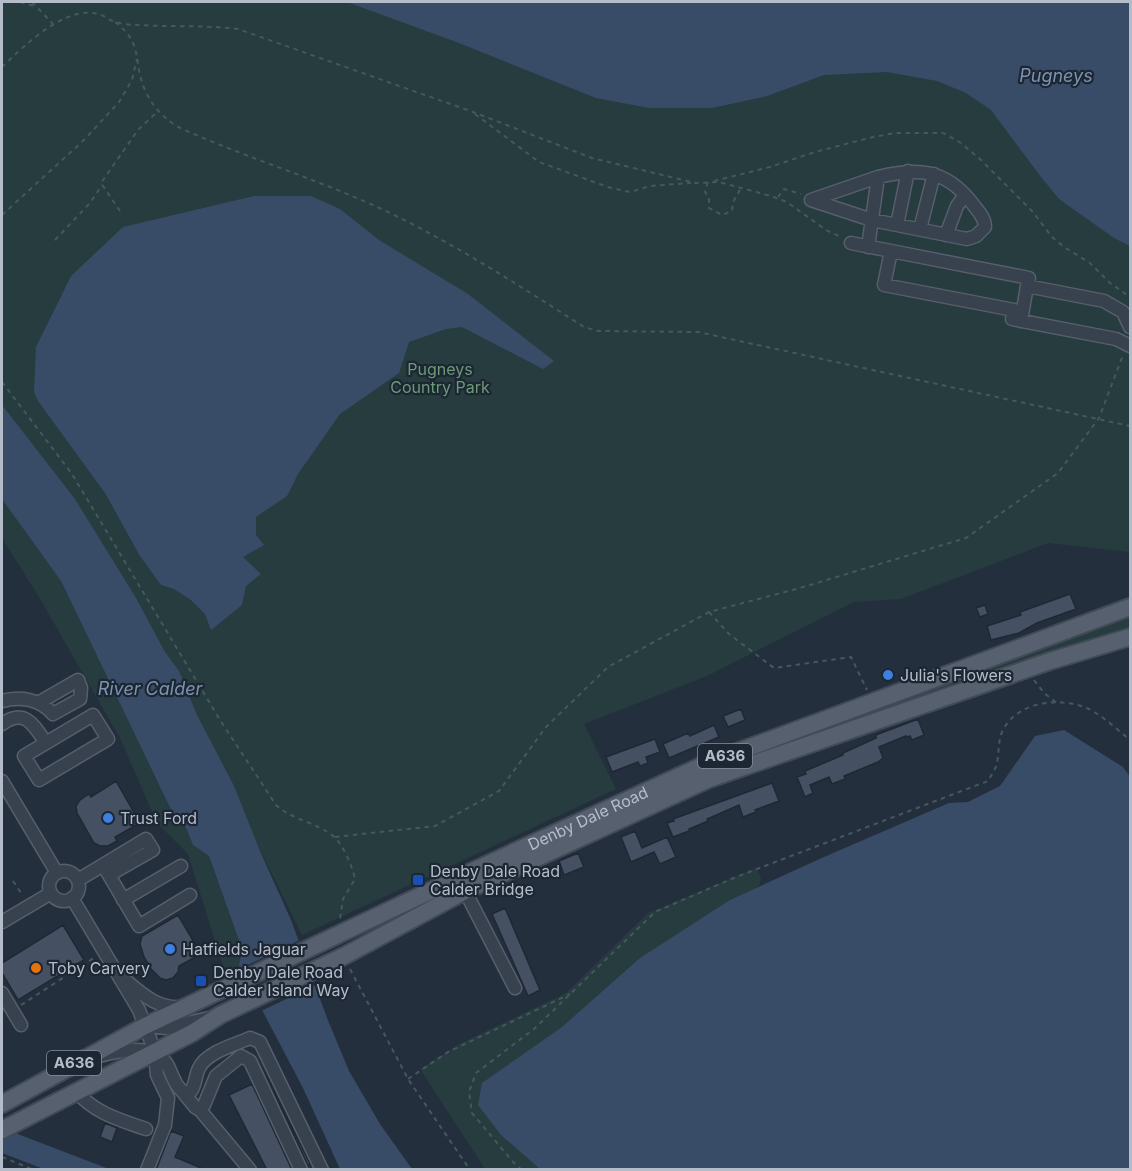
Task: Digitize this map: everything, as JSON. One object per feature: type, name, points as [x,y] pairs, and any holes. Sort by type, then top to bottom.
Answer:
[{"type":"main road","name":"Denby Dale Road","points":[[3,1103],[145,1026],[710,762],[1131,607]]},
{"type":"main road","name":"Denby Dale Road","points":[[2,1130],[192,1033],[220,1015],[344,956],[465,891],[709,779],[1029,668],[1131,637]]},
{"type":"street","points":[[897,225],[908,171]]},
{"type":"street","points":[[908,171],[922,171],[947,179],[965,195],[985,221],[985,227],[976,236],[967,239],[872,220],[811,200],[878,177],[908,171]]},
{"type":"street","points":[[920,229],[934,174]]},
{"type":"street","points":[[868,247],[878,177]]},
{"type":"street","points":[[946,235],[957,207],[965,195]]},
{"type":"street","points":[[851,243],[1029,278],[1021,321]]},
{"type":"street","points":[[891,251],[884,285],[1014,310],[1012,319],[1116,339],[1129,345]]},
{"type":"street","points":[[1027,286],[1104,301],[1123,312],[1131,327]]},
{"type":"street","points":[[2,701],[14,698],[38,703]]},
{"type":"street","points":[[93,715],[108,740],[39,780],[24,756],[46,742],[93,715]]},
{"type":"street","points":[[2,724],[11,718],[22,717],[33,723],[46,742]]},
{"type":"street","points":[[2,781],[57,873]]},
{"type":"street","points":[[123,900],[181,866]]},
{"type":"street","points":[[78,880],[106,870],[139,926],[190,895]]},
{"type":"street","points":[[62,871],[72,873],[78,880],[78,890],[72,898],[58,900],[51,893],[49,884],[57,873],[62,871]]},
{"type":"street","points":[[465,891],[515,988]]},
{"type":"street","points":[[2,922],[51,893]]},
{"type":"street","points":[[72,898],[139,1010],[155,1052],[157,1075],[168,1098],[165,1125],[147,1170]]},
{"type":"street","points":[[118,975],[157,1003],[169,1007],[188,1006]]},
{"type":"street","points":[[2,993],[21,1025]]},
{"type":"street","points":[[145,1026],[167,1028],[220,1015]]},
{"type":"street","points":[[182,1091],[185,1093],[191,1091],[195,1085],[198,1069],[205,1059],[250,1038],[260,1042],[322,1170]]},
{"type":"street","points":[[75,1062],[120,1051],[155,1052],[167,1063],[179,1089],[200,1110],[250,1170]]},
{"type":"street","points":[[200,1110],[216,1076],[241,1056],[250,1061],[301,1170]]},
{"type":"street","points":[[76,1091],[99,1111],[146,1130]]},
{"type":"path","points":[[20,2],[36,7]]},
{"type":"path","points":[[32,2],[53,24]]},
{"type":"path","points":[[2,67],[53,24],[82,13],[98,14],[115,22],[136,26],[208,25],[238,28],[472,112],[592,158],[696,183]]},
{"type":"path","points":[[115,22],[131,37],[144,89],[158,111],[176,126],[407,221],[503,275],[584,327],[598,331],[698,332],[1131,426]]},
{"type":"path","points":[[2,215],[84,140],[119,102],[132,80],[137,56]]},
{"type":"path","points":[[56,240],[90,203],[138,130],[158,111]]},
{"type":"path","points":[[472,112],[539,162],[608,187],[630,192],[650,186],[719,182],[787,202],[826,230],[851,243]]},
{"type":"path","points":[[708,182],[705,192],[709,197],[709,208],[722,215],[732,211],[733,202],[741,188]]},
{"type":"path","points":[[102,185],[120,211]]},
{"type":"path","points":[[777,198],[784,189],[811,200]]},
{"type":"path","points":[[2,382],[72,474],[267,794],[283,812],[335,837],[435,826],[499,790],[546,727],[608,668],[709,612],[800,588],[966,538],[1058,473],[1099,418],[1129,345]]},
{"type":"path","points":[[709,612],[729,634],[774,668],[851,657],[871,703]]},
{"type":"path","points":[[1029,668],[1044,693],[1057,703]]},
{"type":"path","points":[[522,1170],[472,1113],[469,1092],[476,1073],[534,1029],[655,912],[736,878],[988,781],[996,768],[1002,732],[1021,712],[1037,704],[1067,703],[1089,709],[1131,740]]},
{"type":"path","points":[[335,837],[356,879],[343,899],[339,924],[342,933]]},
{"type":"path","points":[[13,881],[30,905]]},
{"type":"path","points":[[12,1011],[104,952]]},
{"type":"path","points":[[344,956],[408,1079],[470,1170]]},
{"type":"path","points":[[408,1079],[448,1052],[572,992]]},
{"type":"path","points":[[2,1157],[34,1170]]},
{"type":"green space","name":"Pugneys Country Park","points":[[2,2],[1130,2],[1129,552],[1048,543],[901,599],[854,602],[707,676],[584,724],[616,789],[302,935],[139,605],[2,430]]},
{"type":"green space","points":[[2,498],[60,579],[175,818],[186,828],[193,845],[209,856],[242,949],[239,966],[225,973],[188,854],[157,823],[120,738],[39,597],[2,538]]},
{"type":"green space","points":[[1130,616],[1130,629],[896,704],[885,705]]},
{"type":"green space","points":[[756,868],[761,878],[760,884],[543,1169],[485,1169],[420,1069],[459,1044],[566,993],[648,913]]},
{"type":"water","name":"Pugneys","points":[[347,2],[1130,2],[1130,246],[1114,238],[1059,199],[991,110],[966,93],[937,81],[887,72],[824,75],[767,96],[712,108],[649,108],[596,98],[459,43]]},
{"type":"water","points":[[254,196],[311,196],[340,209],[379,240],[468,294],[554,361],[543,369],[462,327],[446,329],[409,342],[399,373],[340,414],[298,474],[287,496],[256,517],[256,535],[264,545],[243,557],[261,574],[246,586],[242,605],[211,630],[205,614],[191,600],[174,589],[161,585],[140,556],[105,493],[38,401],[34,392],[36,347],[71,276],[123,227]]},
{"type":"water","name":"River Calder","points":[[2,405],[75,499],[136,598],[165,652],[179,671],[197,715],[234,786],[291,920],[349,1071],[380,1124],[412,1169],[340,1169],[303,1088],[239,966],[242,949],[209,856],[193,845],[186,828],[175,818],[61,581],[2,499]]},
{"type":"water","points":[[1064,730],[1123,767],[1130,777],[1130,1169],[540,1169],[501,1135],[478,1105],[482,1083],[562,1027],[640,958],[730,900],[949,803],[968,802],[1000,786],[1035,736]]},
{"type":"water","points":[[2,1128],[109,1169],[44,1169],[2,1153]]},
{"type":"pier","points":[[300,940],[318,984],[259,1012],[237,970]]},
{"type":"building","points":[[1070,594],[1076,609],[1037,623],[1019,633],[991,640],[987,626],[1021,615],[1020,612]]},
{"type":"building","points":[[985,605],[988,614],[980,617],[976,608]]},
{"type":"building","points":[[741,709],[745,720],[728,727],[723,716]]},
{"type":"building","points":[[918,719],[924,735],[912,740],[910,736],[906,736],[879,747],[883,758],[878,762],[844,776],[845,779],[832,784],[829,777],[810,785],[813,793],[805,797],[797,777],[806,774],[805,771],[843,755],[876,738],[876,735]]},
{"type":"building","points":[[714,725],[719,737],[669,758],[663,744],[688,733],[690,736]]},
{"type":"building","points":[[655,739],[660,752],[646,757],[648,763],[640,766],[638,762],[612,772],[606,757]]},
{"type":"building","name":"Trust Ford","points":[[116,781],[140,823],[115,837],[117,841],[108,846],[100,846],[94,843],[77,813],[76,806],[89,794],[91,797]]},
{"type":"building","points":[[772,783],[779,801],[743,817],[739,805],[673,837],[667,823],[674,821],[673,819]]},
{"type":"building","points":[[635,831],[642,848],[667,837],[676,857],[660,864],[654,852],[631,862],[621,837]]},
{"type":"building","points":[[578,853],[584,867],[564,875],[559,861]]},
{"type":"building","points":[[505,908],[540,990],[528,996],[492,914]]},
{"type":"building","name":"Hatfields Jaguar","points":[[178,915],[201,954],[179,966],[173,978],[166,980],[160,978],[151,969],[140,944],[142,936]]},
{"type":"building","name":"Toby Carvery","points":[[63,925],[84,960],[18,1000],[2,973],[2,963]]},
{"type":"building","points":[[266,1076],[310,1164],[308,1165]]},
{"type":"building","points":[[252,1084],[292,1170],[267,1170],[229,1095]]},
{"type":"building","points":[[105,1123],[117,1128],[112,1142],[100,1137]]},
{"type":"building","points":[[171,1131],[184,1136],[175,1157],[206,1170],[156,1170]]},
{"type":"place","name":"Julia's Flowers","points":[[888,675]]},
{"type":"place","name":"Trust Ford","points":[[108,818]]},
{"type":"place","name":"Denby Dale Road Calder Bridge","points":[[418,880]]},
{"type":"place","name":"Hatfields Jaguar","points":[[170,949]]},
{"type":"place","name":"Toby Carvery","points":[[36,968]]},
{"type":"place","name":"Denby Dale Road Calder Island Way","points":[[201,981]]}]
